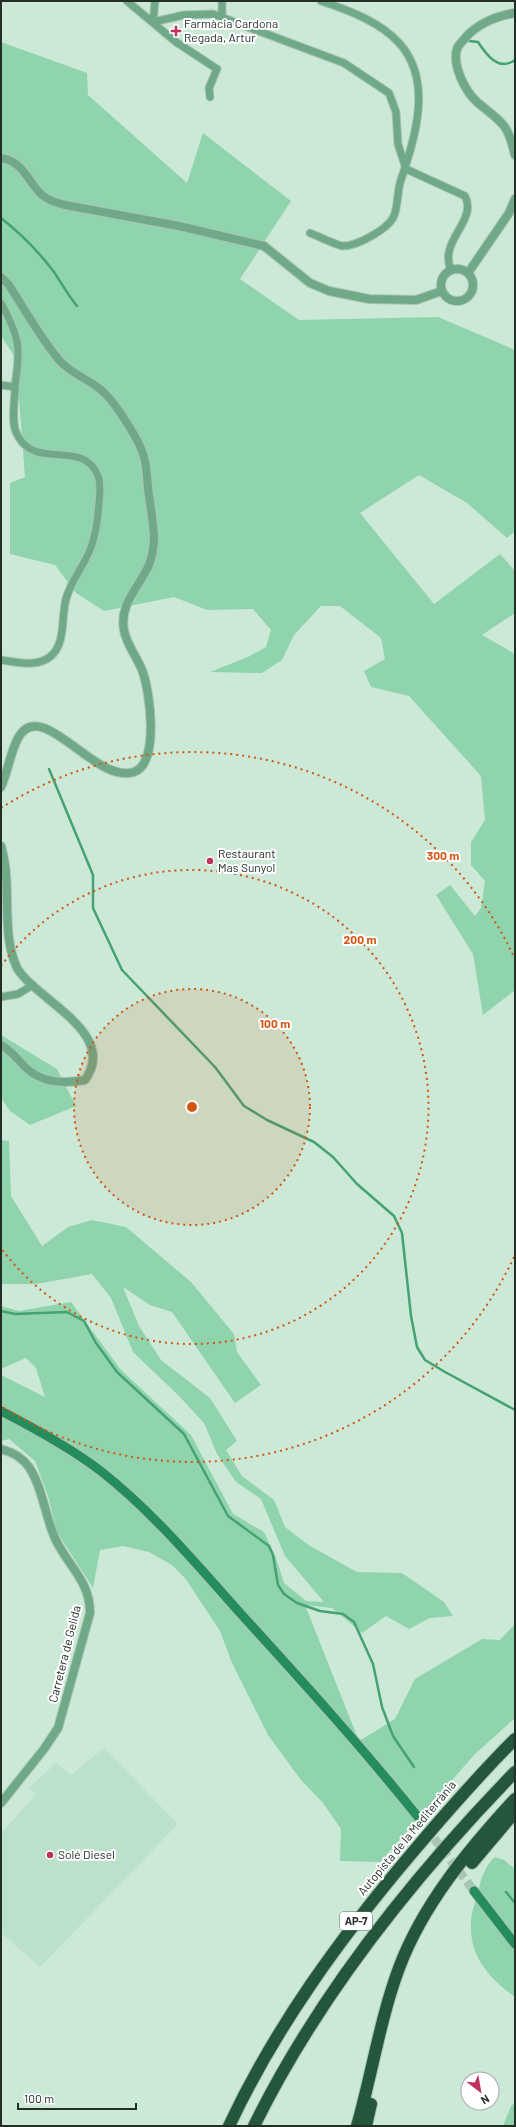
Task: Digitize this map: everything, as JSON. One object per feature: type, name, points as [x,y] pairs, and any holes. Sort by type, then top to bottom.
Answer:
[{"type":"highway","name":"Autopista de la Mediterrània","points":[[229,2126],[258,2070],[289,2018],[349,1930],[445,1814],[515,1739]]},
{"type":"highway","name":"AP-7","points":[[254,2126],[265,2103],[302,2042],[345,1973],[369,1940],[464,1825],[515,1772]]},
{"type":"highway","points":[[357,2126],[392,1987],[412,1939],[438,1895],[479,1840],[515,1799]]},
{"type":"highway","points":[[366,2126],[399,1993],[415,1949],[447,1895],[515,1812]]},
{"type":"main road","points":[[1,1411],[46,1435],[87,1461],[136,1502],[191,1558],[327,1708],[418,1817]]},
{"type":"main road","points":[[474,1891],[515,1944]]},
{"type":"street","points":[[127,1],[176,42],[217,69],[209,88],[210,97]]},
{"type":"street","points":[[153,22],[155,1]]},
{"type":"street","points":[[222,1],[222,17]]},
{"type":"street","points":[[310,233],[343,246],[370,238],[392,219],[400,183],[406,169],[416,124],[419,87],[413,65],[400,44],[377,26],[346,10],[321,1]]},
{"type":"street","points":[[515,13],[475,27],[457,48],[456,61],[466,87],[475,100],[498,119],[505,128],[510,137],[515,155]]},
{"type":"street","points":[[153,22],[184,15],[213,14],[344,63],[389,93],[396,112],[398,144],[406,169],[465,196],[469,203],[468,212],[448,251],[448,262],[452,270]]},
{"type":"street","points":[[1,158],[13,162],[21,168],[42,194],[65,206],[179,226],[264,246],[310,283],[329,291],[369,299],[416,300],[442,291]]},
{"type":"street","points":[[468,273],[508,213],[515,199]]},
{"type":"street","points":[[460,269],[468,273],[472,279],[473,286],[466,298],[452,300],[442,291],[442,278],[452,270],[460,269]]},
{"type":"street","points":[[1,277],[9,285],[59,360],[70,371],[100,389],[108,397],[139,445],[146,465],[154,537],[148,566],[123,613],[124,631],[145,681],[151,738],[145,762],[134,772],[118,773],[102,767],[50,729],[37,726],[24,732],[18,738],[8,773],[1,787]]},
{"type":"street","points":[[1,303],[18,338],[19,345],[15,387],[14,421],[16,432],[24,445],[33,452],[63,454],[88,461],[98,476],[100,492],[98,522],[89,551],[73,580],[66,600],[59,644],[57,648],[50,657],[39,662],[27,663],[1,660]]},
{"type":"street","points":[[1,385],[15,387]]},
{"type":"street","points":[[1,846],[6,876],[5,938],[10,955],[18,970],[66,1013],[80,1028],[90,1046],[93,1066],[85,1080],[69,1083],[37,1077],[13,1053],[1,1045]]},
{"type":"street","points":[[1,997],[18,994],[33,985]]},
{"type":"street","name":"Carretera de Gelida","points":[[1,1449],[21,1458],[34,1476],[54,1537],[84,1584],[90,1598],[90,1612],[58,1728],[44,1749],[1,1803]]},
{"type":"shaded area","points":[[104,1748],[178,1824],[40,1967],[1,1933],[1,1834],[36,1794],[29,1788],[56,1763],[71,1775]]},
{"type":"green space","points":[[1,42],[87,73],[88,95],[187,183],[203,133],[291,201],[240,279],[299,320],[438,317],[515,350],[515,531],[507,538],[467,503],[419,475],[360,513],[434,604],[500,554],[515,571],[515,613],[482,635],[515,654],[515,990],[483,1015],[473,954],[436,895],[450,885],[475,916],[481,908],[485,881],[471,865],[471,842],[485,820],[481,776],[409,696],[371,687],[364,671],[385,659],[381,638],[340,606],[321,606],[294,635],[282,660],[262,673],[210,672],[248,657],[266,647],[271,630],[253,609],[207,610],[174,597],[104,611],[76,593],[55,565],[10,554],[10,483],[25,477],[18,385],[13,354],[1,336]]},
{"type":"green space","points":[[1,1035],[57,1069],[76,1106],[30,1125],[10,1111],[1,1098]]},
{"type":"green space","points":[[1,1140],[9,1141],[11,1196],[42,1246],[68,1227],[92,1220],[126,1227],[191,1282],[234,1334],[237,1352],[261,1385],[235,1403],[172,1312],[150,1305],[123,1287],[139,1326],[161,1360],[210,1398],[237,1441],[226,1450],[242,1476],[274,1500],[285,1527],[310,1546],[357,1572],[402,1573],[444,1602],[453,1616],[430,1618],[409,1629],[386,1616],[362,1633],[332,1608],[305,1605],[359,1741],[395,1719],[415,1679],[482,1639],[500,1640],[515,1624],[515,1718],[475,1754],[380,1862],[340,1861],[341,1829],[323,1803],[301,1780],[268,1735],[232,1663],[220,1631],[185,1578],[172,1565],[149,1552],[123,1546],[100,1550],[93,1588],[57,1532],[48,1496],[35,1461],[9,1439],[1,1441],[1,1375],[45,1397],[36,1368],[26,1358],[1,1369],[1,1306],[19,1311],[71,1302],[121,1370],[191,1435],[233,1514],[264,1532],[276,1558],[284,1583],[306,1601],[324,1602],[285,1556],[261,1499],[236,1482],[217,1454],[204,1423],[179,1396],[133,1352],[111,1298],[92,1274],[36,1284],[1,1284]]},
{"type":"green space","points":[[495,1857],[504,1860],[515,1869],[515,1997],[497,1982],[482,1965],[473,1945],[471,1934],[472,1914],[484,1873]]},
{"type":"green space","points":[[515,2103],[515,2126],[503,2126],[511,2106]]},
{"type":"waterway","points":[[469,41],[478,42],[485,52],[498,63],[509,63],[515,60]]},
{"type":"waterway","points":[[1,218],[36,250],[54,272],[77,306]]},
{"type":"waterway","points":[[49,769],[93,875],[93,908],[122,970],[215,1067],[244,1106],[267,1120],[314,1142],[333,1157],[357,1184],[394,1216],[402,1233],[411,1316],[417,1347],[425,1360],[515,1410]]},
{"type":"waterway","points":[[1,1311],[15,1314],[67,1312],[84,1321],[96,1343],[117,1372],[184,1434],[228,1516],[269,1546],[273,1555],[278,1585],[284,1594],[297,1603],[320,1611],[343,1614],[354,1622],[373,1664],[382,1707],[393,1736],[414,1767]]},
{"type":"waterway","points":[[506,1892],[515,1903]]},
{"type":"tunnel","points":[[418,1817],[474,1891]]},
{"type":"place","name":"Farmàcia Cardona Regada, Artur","points":[[176,31]]},
{"type":"place","name":"Restaurant Mas Sunyol","points":[[210,861]]},
{"type":"place","name":"Solé Diesel","points":[[50,1855]]}]
